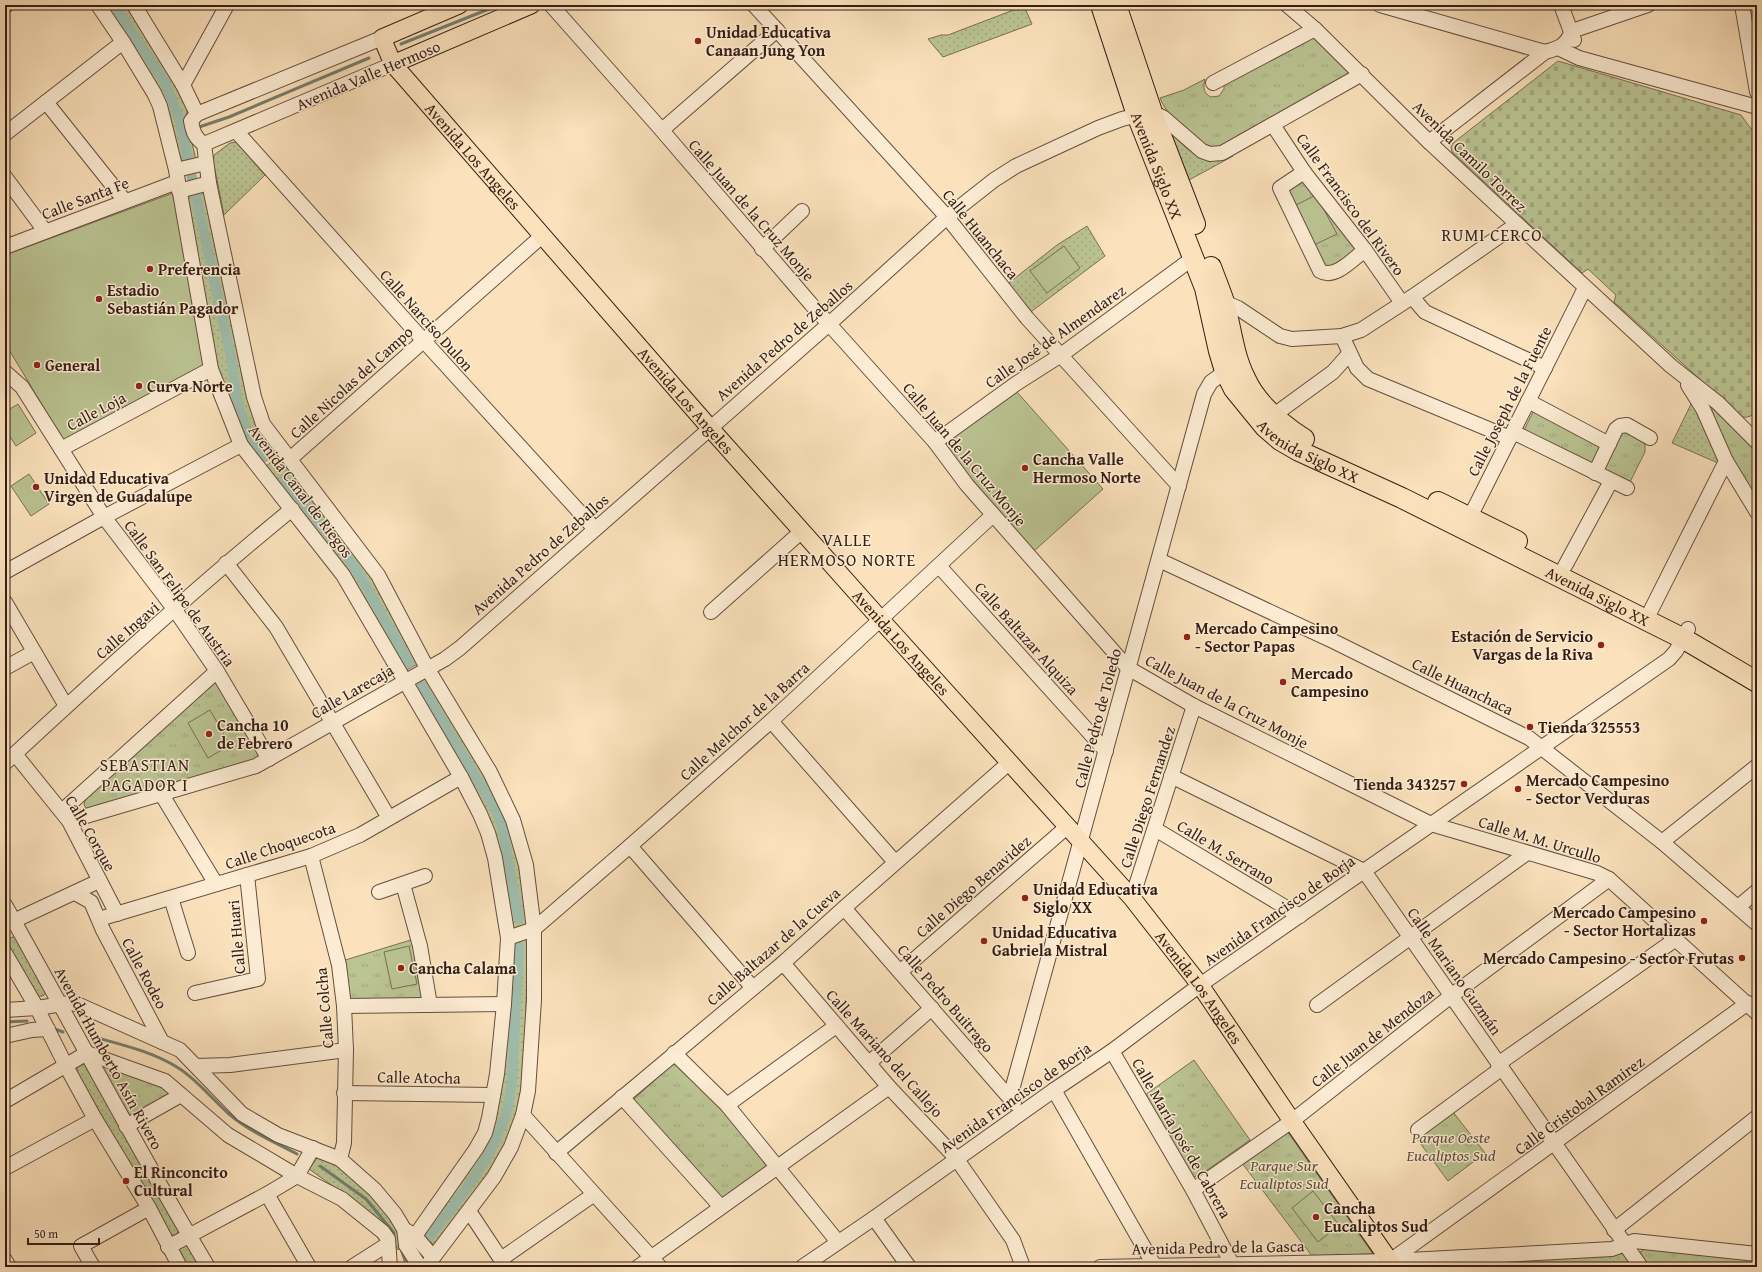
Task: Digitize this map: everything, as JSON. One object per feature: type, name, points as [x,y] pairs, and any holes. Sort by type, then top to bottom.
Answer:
[{"type":"highway","name":"Avenida Siglo XX","points":[[1101,5],[1145,114],[1216,303],[1232,367],[1234,389],[1265,427],[1280,440],[1299,451],[1402,498],[1467,523],[1565,566],[1649,615]]},
{"type":"highway","name":"Avenida Siglo XX","points":[[1116,5],[1145,114],[1193,258],[1205,288],[1216,303]]},
{"type":"highway","name":"Avenida Siglo XX","points":[[1232,367],[1245,378],[1256,396],[1274,415],[1287,428],[1306,441],[1686,634],[1757,668]]},
{"type":"highway","name":"Avenida Siglo XX","points":[[1686,634],[1757,682]]},
{"type":"main road","name":"Avenida Valle Hermoso","points":[[382,38],[459,5]]},
{"type":"main road","name":"Avenida Valle Hermoso","points":[[393,64],[531,5]]},
{"type":"main road","name":"Avenida Los Angeles","points":[[382,38],[393,64],[542,236],[881,620],[1132,898],[1200,986],[1392,1264]]},
{"type":"street","name":"Avenida Canal de Riegos","points":[[98,5],[123,42],[154,93],[190,177],[263,424],[378,575],[427,668],[490,772],[513,820],[526,865],[534,929],[534,1000],[528,1091],[523,1115],[511,1147],[494,1177],[430,1262]]},
{"type":"street","points":[[134,5],[183,85],[197,114]]},
{"type":"street","points":[[183,85],[227,5]]},
{"type":"street","name":"Calle Juan de la Cruz Monje","points":[[551,5],[662,130],[762,249],[935,442],[967,485],[1128,668],[1194,706],[1431,824]]},
{"type":"street","name":"Calle Huanchaca","points":[[754,5],[947,217],[1009,296],[1180,486]]},
{"type":"street","name":"Avenida Camilo Torrez","points":[[1287,5],[1315,29],[1429,142],[1585,288],[1671,366],[1718,404],[1757,442]]},
{"type":"street","points":[[1561,5],[1572,31],[1579,58]]},
{"type":"street","points":[[1429,142],[1551,50],[1568,40],[1572,31],[1648,5]]},
{"type":"street","points":[[1742,5],[1757,92]]},
{"type":"street","points":[[1388,6],[1757,107]]},
{"type":"street","points":[[1213,83],[1315,29]]},
{"type":"street","points":[[662,130],[777,30]]},
{"type":"street","name":"Avenida Valle Hermoso","points":[[197,114],[382,38]]},
{"type":"street","points":[[5,134],[123,42]]},
{"type":"street","name":"Avenida Valle Hermoso","points":[[204,144],[393,64]]},
{"type":"street","points":[[1145,114],[1164,118],[1195,146],[1210,154],[1222,154],[1362,74]]},
{"type":"street","points":[[46,102],[125,201]]},
{"type":"street","name":"Avenida Canal de Riegos","points":[[197,114],[191,121],[194,134],[204,144],[190,177],[211,369],[241,445],[343,575],[461,777],[488,833],[495,858],[508,938],[504,1004],[497,1074],[485,1132],[408,1237]]},
{"type":"street","name":"Avenida Pedro de Zeballos","points":[[427,668],[445,659],[460,648],[829,324],[947,217],[994,180],[1016,166],[1098,128],[1145,114]]},
{"type":"street","name":"Calle Francisco del Rivero","points":[[1273,125],[1304,172],[1365,250],[1407,300],[1425,312],[1545,368]]},
{"type":"street","name":"Calle Narciso Dulon","points":[[236,131],[422,340],[595,529]]},
{"type":"street","points":[[1304,172],[1280,188],[1320,271],[1330,274],[1336,272],[1365,250]]},
{"type":"street","points":[[5,177],[45,231]]},
{"type":"street","name":"Calle Santa Fe","points":[[5,246],[190,177]]},
{"type":"street","points":[[762,249],[802,211]]},
{"type":"street","points":[[1216,303],[1238,308],[1280,336],[1292,339],[1342,336],[1361,330],[1517,224]]},
{"type":"street","name":"Calle Nicolas del Campo","points":[[290,459],[422,340],[542,236]]},
{"type":"street","name":"Calle José de Almendarez","points":[[935,442],[1017,383],[1061,355],[1193,258]]},
{"type":"street","name":"Calle Joseph de la Fuente","points":[[1467,523],[1585,288]]},
{"type":"street","points":[[1342,336],[1349,354],[1357,368],[1368,379],[1511,435],[1627,488]]},
{"type":"street","points":[[1274,415],[1333,372],[1349,354]]},
{"type":"street","points":[[1671,366],[1692,390],[1703,409],[1726,461],[1757,512]]},
{"type":"street","name":"Calle Pedro de Toledo","points":[[1010,1097],[1128,668],[1180,486],[1204,394],[1211,382],[1232,367]]},
{"type":"street","name":"Calle Loja","points":[[61,449],[211,369]]},
{"type":"street","name":"Calle San Felipe de Austria","points":[[8,379],[22,387],[104,517],[175,610],[217,672],[269,759]]},
{"type":"street","points":[[1528,401],[1609,444]]},
{"type":"street","points":[[1594,472],[1616,429],[1624,425],[1650,438]]},
{"type":"street","points":[[5,572],[104,517],[241,445]]},
{"type":"street","points":[[1649,615],[1726,461]]},
{"type":"street","points":[[1565,566],[1611,481]]},
{"type":"street","name":"Calle Ingavi","points":[[10,759],[66,706],[226,563],[292,509]]},
{"type":"street","name":"Calle Melchor de la Barra","points":[[508,938],[534,929],[630,846],[881,620],[993,515]]},
{"type":"street","points":[[711,612],[802,531]]},
{"type":"street","name":"Calle Huanchaca","points":[[1159,560],[1400,674],[1529,738],[1662,842],[1757,924]]},
{"type":"street","points":[[226,563],[276,627],[389,818]]},
{"type":"street","name":"Calle Baltazar Alquiza","points":[[939,566],[1106,751]]},
{"type":"street","points":[[5,602],[66,706]]},
{"type":"street","name":"Avenida Francisco de Borja","points":[[802,1267],[874,1218],[1021,1112],[1112,1051],[1200,986],[1431,824],[1669,659],[1686,634]]},
{"type":"street","points":[[5,668],[34,652]]},
{"type":"street","name":"Calle Larecaja","points":[[65,816],[162,795],[256,766],[427,668]]},
{"type":"street","points":[[65,816],[217,672]]},
{"type":"street","name":"Calle Diego Fernandez","points":[[1132,898],[1194,706]]},
{"type":"street","points":[[771,720],[895,862]]},
{"type":"street","name":"Calle Corque","points":[[10,759],[65,816],[117,914]]},
{"type":"street","name":"Calle Baltazar de la Cueva","points":[[556,1153],[783,963],[895,862],[1010,762]]},
{"type":"street","points":[[1662,842],[1757,766]]},
{"type":"street","name":"Calle Mariano Guzmán","points":[[1171,776],[1364,871],[1641,1267]]},
{"type":"street","name":"Calle Choquecota","points":[[99,919],[311,856],[360,835],[461,777]]},
{"type":"street","name":"Calle Huari","points":[[162,795],[216,884]]},
{"type":"street","name":"Calle M. M. Urcullo","points":[[1431,824],[1591,871],[1609,879],[1752,1008]]},
{"type":"street","name":"Calle Diego Benavidez","points":[[900,972],[1068,826]]},
{"type":"street","name":"Calle M. Serrano","points":[[1155,829],[1300,916]]},
{"type":"street","points":[[630,846],[752,988]]},
{"type":"street","points":[[1317,1005],[1527,853]]},
{"type":"street","name":"Calle Colcha","points":[[311,856],[339,965],[344,1006],[346,1050],[343,1150],[340,1159]]},
{"type":"street","name":"Calle Huari","points":[[195,993],[258,979],[247,875]]},
{"type":"street","points":[[379,892],[425,876]]},
{"type":"street","name":"Calle Juan de Mendoza","points":[[1193,1190],[1292,1121],[1451,996],[1609,879]]},
{"type":"street","points":[[9,923],[99,881]]},
{"type":"street","points":[[403,884],[420,946],[430,1005]]},
{"type":"street","points":[[1738,907],[1757,891]]},
{"type":"street","points":[[75,893],[91,902],[99,919]]},
{"type":"street","points":[[171,898],[188,953]]},
{"type":"street","name":"Avenida Humberto Asín Rivero","points":[[5,905],[9,923],[61,1004],[126,1126],[208,1267]]},
{"type":"street","name":"Calle Pedro Buitrago","points":[[844,908],[1010,1097],[1021,1112]]},
{"type":"street","name":"Calle Rodeo","points":[[99,919],[103,930],[162,1042]]},
{"type":"street","points":[[1418,1130],[1500,1066],[1676,939]]},
{"type":"street","points":[[5,953],[37,1008],[95,1119],[149,1208],[168,1247],[180,1267]]},
{"type":"street","name":"Calle Mariano del Callejo","points":[[783,963],[889,1087],[956,1158],[1013,1240],[1023,1267]]},
{"type":"street","points":[[5,1010],[37,1008],[69,1003],[77,1004],[180,1050],[242,1114],[278,1135],[340,1159],[375,1190],[395,1214],[408,1237],[420,1267]]},
{"type":"street","points":[[344,1006],[504,1004]]},
{"type":"street","points":[[869,1063],[932,1008]]},
{"type":"street","name":"Calle Cristobal Ramirez","points":[[1392,1264],[1554,1144],[1752,1008]]},
{"type":"street","points":[[727,1105],[836,1026]]},
{"type":"street","points":[[5,1036],[32,1030],[48,1029]]},
{"type":"street","points":[[196,1066],[230,1065],[346,1050]]},
{"type":"street","name":"Calle María José de Cabrera","points":[[1112,1051],[1193,1190],[1232,1264]]},
{"type":"street","points":[[5,1101],[87,1053],[165,1082],[228,1135],[297,1176],[342,1199],[383,1232],[388,1239],[390,1267]]},
{"type":"street","points":[[674,1053],[727,1105],[776,1168],[838,1242]]},
{"type":"street","points":[[638,1267],[655,1262],[721,1207],[889,1087]]},
{"type":"street","points":[[1054,1090],[1154,1265]]},
{"type":"street","name":"Calle Atocha","points":[[344,1093],[493,1095]]},
{"type":"street","points":[[126,1126],[181,1095]]},
{"type":"street","points":[[622,1098],[721,1207]]},
{"type":"street","points":[[523,1115],[655,1262]]},
{"type":"street","points":[[1614,1230],[1757,1117]]},
{"type":"street","points":[[5,1168],[95,1119]]},
{"type":"street","points":[[168,1247],[267,1194],[297,1176],[313,1148]]},
{"type":"street","points":[[267,1194],[309,1267]]},
{"type":"street","points":[[469,1211],[503,1263],[593,1194]]},
{"type":"street","points":[[93,1267],[81,1246],[149,1208]]},
{"type":"street","points":[[874,1218],[909,1267]]},
{"type":"street","points":[[408,1237],[430,1262]]},
{"type":"street","name":"Avenida Pedro de la Gasca","points":[[1100,1267],[1232,1264],[1392,1264],[1612,1249],[1634,1240],[1757,1254]]},
{"type":"street","points":[[352,1267],[388,1244]]},
{"type":"green space","points":[[104,5],[125,5],[174,80],[187,107],[187,122],[196,160],[178,164],[166,107]]},
{"type":"green space","points":[[1024,6],[1032,24],[943,57],[928,39],[941,35],[948,35]]},
{"type":"green space","points":[[1313,37],[1350,73],[1234,142],[1216,147],[1203,145],[1181,127],[1168,112],[1160,98],[1184,90],[1205,79],[1204,87],[1206,94],[1211,97],[1219,96],[1224,89],[1224,81]]},
{"type":"green space","points":[[1558,61],[1741,115],[1757,137],[1757,412],[1751,416],[1741,416],[1614,302],[1616,295],[1588,269],[1582,273],[1452,152],[1451,147],[1453,143]]},
{"type":"green space","points":[[1169,131],[1190,151],[1204,158],[1212,159],[1233,156],[1189,180]]},
{"type":"green space","points":[[236,142],[265,175],[224,215],[213,160],[214,155],[230,143]]},
{"type":"green space","points":[[1304,177],[1359,250],[1327,270],[1287,189]]},
{"type":"green space","points":[[204,189],[254,418],[263,435],[275,450],[260,463],[245,443],[216,364],[185,194]]},
{"type":"green space","name":"Estadio Sebastián Pagador","points":[[173,193],[205,367],[65,443],[5,343],[5,255]]},
{"type":"green space","points":[[1316,195],[1337,234],[1314,245],[1294,206]]},
{"type":"green space","points":[[1087,226],[1105,256],[1028,314],[1005,286],[1057,245]]},
{"type":"green space","points":[[1064,246],[1080,268],[1047,293],[1030,271]]},
{"type":"green space","name":"Cancha Valle Hermoso Norte","points":[[1017,392],[1103,489],[1034,551],[943,446],[988,409]]},
{"type":"green space","points":[[1692,402],[1716,455],[1718,463],[1672,443]]},
{"type":"green space","points":[[18,404],[36,433],[16,446],[5,429],[5,412]]},
{"type":"green space","points":[[1714,409],[1757,448],[1757,500],[1734,463],[1711,411]]},
{"type":"green space","points":[[1534,410],[1596,443],[1600,450],[1594,462],[1588,465],[1523,432]]},
{"type":"green space","points":[[1628,432],[1645,443],[1645,452],[1628,486],[1603,470],[1621,433]]},
{"type":"green space","points":[[281,454],[375,579],[419,663],[405,671],[265,467]]},
{"type":"green space","points":[[29,474],[49,504],[31,516],[11,486]]},
{"type":"green space","points":[[427,674],[503,808],[520,862],[528,926],[512,931],[499,857],[412,684]]},
{"type":"green space","points":[[216,682],[260,751],[259,758],[86,809],[84,804],[86,798]]},
{"type":"green space","name":"Cancha 10 de Febrero","points":[[210,710],[230,745],[208,758],[188,723]]},
{"type":"green space","points":[[12,937],[16,938],[46,993],[43,996],[35,994],[8,945],[7,941]]},
{"type":"green space","points":[[528,937],[525,1041],[520,1102],[510,1136],[492,1168],[434,1246],[423,1231],[486,1141],[514,941]]},
{"type":"green space","points":[[414,939],[424,999],[355,1002],[347,995],[342,961]]},
{"type":"green space","name":"Cancha Calama","points":[[409,946],[417,984],[392,989],[384,952]]},
{"type":"green space","points":[[677,1060],[765,1156],[767,1167],[720,1200],[640,1108],[634,1099]]},
{"type":"green space","name":"Parque Sur Ecualiptos Sud","points":[[1194,1060],[1250,1140],[1200,1175],[1194,1177],[1191,1176],[1145,1095]]},
{"type":"green space","points":[[102,1062],[159,1082],[172,1094],[130,1118],[101,1065]]},
{"type":"green space","points":[[82,1064],[86,1065],[179,1230],[176,1235],[171,1235],[168,1233],[77,1072],[77,1067]]},
{"type":"green space","name":"Parque Oeste Eucaliptos Sud","points":[[1453,1112],[1485,1153],[1448,1181],[1417,1139]]},
{"type":"green space","name":"Parque Sur Ecualiptos Sud","points":[[1287,1131],[1373,1254],[1312,1256],[1242,1163]]},
{"type":"green space","points":[[319,1155],[332,1160],[381,1202],[405,1243],[398,1250],[390,1234],[344,1194],[309,1169]]},
{"type":"green space","name":"Cancha Eucaliptos Sud","points":[[1313,1191],[1339,1225],[1318,1242],[1292,1208]]},
{"type":"green space","points":[[182,1245],[187,1245],[201,1267],[185,1267],[177,1250]]},
{"type":"green space","points":[[1645,1249],[1757,1260],[1757,1267],[1649,1267],[1640,1252]]},
{"type":"green space","points":[[1625,1251],[1632,1263],[1562,1267],[1411,1267],[1408,1263]]},
{"type":"waterway","points":[[114,5],[166,84],[179,118],[231,358],[238,406],[247,431],[265,457]]},
{"type":"waterway","points":[[401,44],[499,5]]},
{"type":"waterway","points":[[199,127],[229,117],[369,58]]},
{"type":"waterway","points":[[284,480],[346,555],[358,572],[409,663]]},
{"type":"waterway","points":[[422,686],[498,814],[502,826],[519,919]]},
{"type":"waterway","points":[[429,1237],[457,1202],[488,1156],[507,1113],[512,1081],[519,946]]},
{"type":"waterway","points":[[5,1022],[27,1021]]},
{"type":"waterway","points":[[52,1028],[63,1032]]},
{"type":"waterway","points":[[94,1037],[138,1050],[170,1063],[193,1079],[223,1109],[245,1126],[297,1154]]},
{"type":"waterway","points":[[320,1166],[366,1199],[394,1233]]},
{"type":"waterway","points":[[401,1249],[407,1266]]},
{"type":"place","name":"Unidad Educativa Canaan Jung Yon","points":[[698,41]]},
{"type":"place","name":"Preferencia","points":[[150,269]]},
{"type":"place","name":"Estadio Sebastián Pagador","points":[[99,299]]},
{"type":"place","name":"General","points":[[37,365]]},
{"type":"place","name":"Curva Norte","points":[[139,386]]},
{"type":"place","name":"Cancha Valle Hermoso Norte","points":[[1025,468]]},
{"type":"place","name":"Unidad Educativa Virgen de Guadalupe","points":[[36,487]]},
{"type":"place","name":"Mercado Campesino - Sector Papas","points":[[1187,637]]},
{"type":"place","name":"Estación de Servicio Vargas de la Riva","points":[[1601,645]]},
{"type":"place","name":"Mercado Campesino","points":[[1283,682]]},
{"type":"place","name":"Tienda 325553","points":[[1530,727]]},
{"type":"place","name":"Cancha 10 de Febrero","points":[[209,734]]},
{"type":"place","name":"Tienda 343257","points":[[1464,784]]},
{"type":"place","name":"Mercado Campesino - Sector Verduras","points":[[1518,789]]},
{"type":"place","name":"Unidad Educativa Siglo XX","points":[[1025,898]]},
{"type":"place","name":"Mercado Campesino - Sector Hortalizas","points":[[1704,921]]},
{"type":"place","name":"Unidad Educativa Gabriela Mistral","points":[[984,941]]},
{"type":"place","name":"Mercado Campesino - Sector Frutas","points":[[1742,958]]},
{"type":"place","name":"Cancha Calama","points":[[401,968]]},
{"type":"place","name":"El Rinconcito Cultural","points":[[126,1181]]},
{"type":"place","name":"Cancha Eucaliptos Sud","points":[[1316,1217]]},
{"type":"district","name":"RUMI CERCO","points":[[1492,235]]},
{"type":"district","name":"VALLE HERMOSO NORTE","points":[[847,550]]},
{"type":"district","name":"SEBASTIAN PAGADOR I","points":[[145,775]]}]
